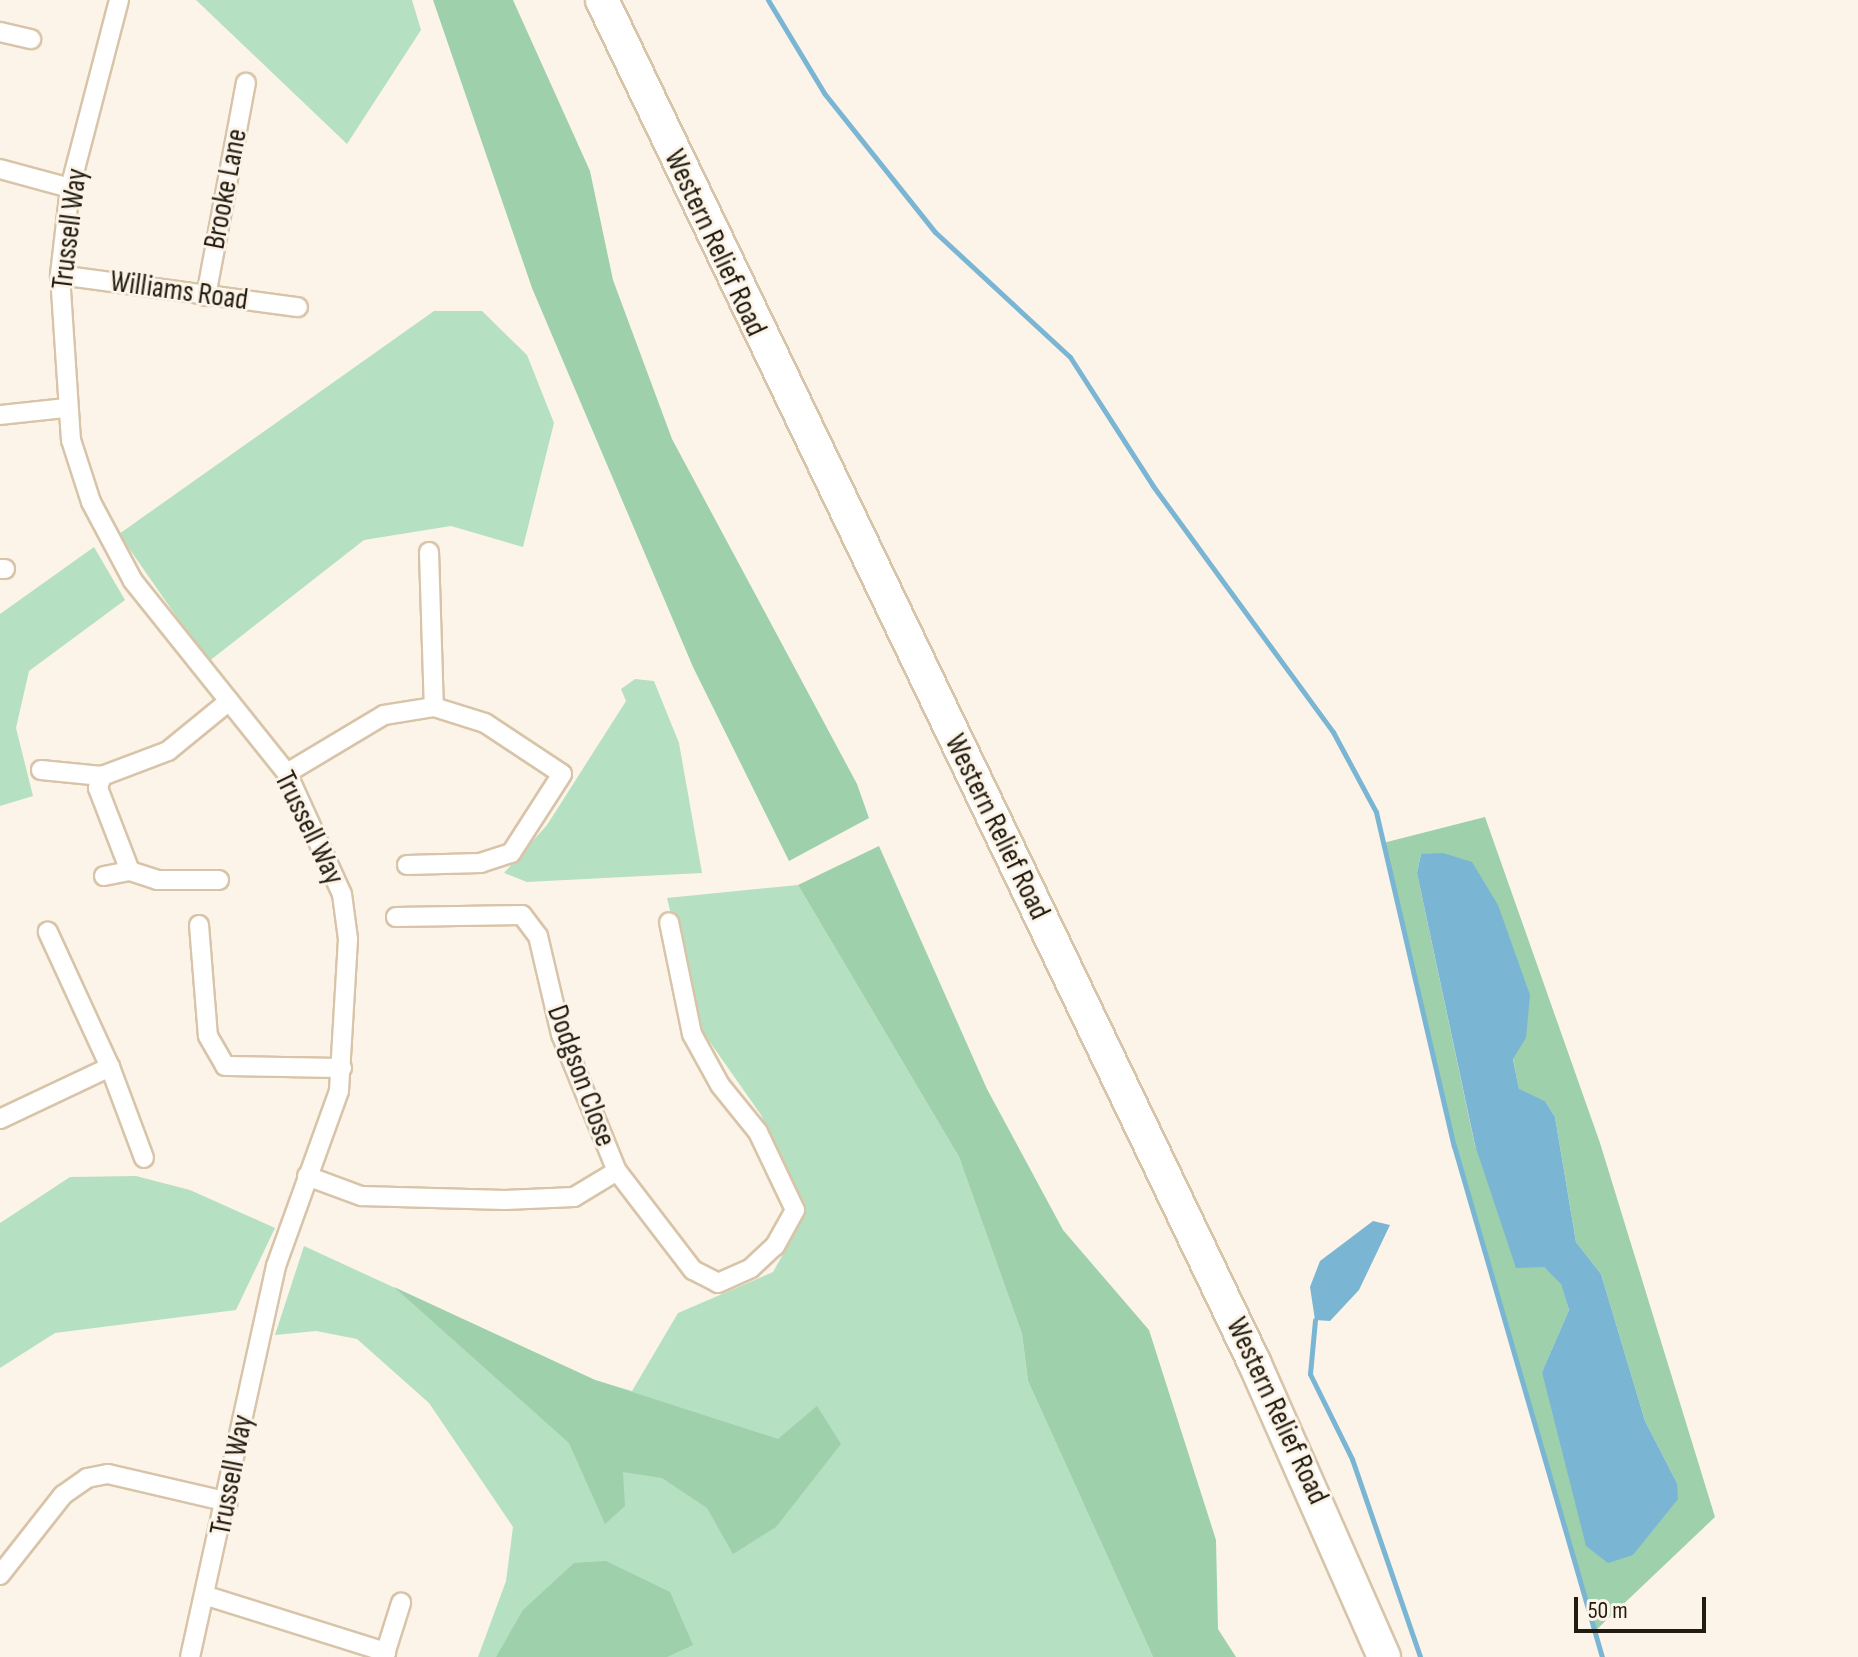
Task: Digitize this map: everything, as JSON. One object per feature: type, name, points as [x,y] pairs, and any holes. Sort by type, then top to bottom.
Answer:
[{"type":"highway","name":"Western Relief Road","points":[[602,0],[1260,1376],[1384,1657]]},
{"type":"street","name":"Trussell Way","points":[[119,0],[70,188],[60,275],[65,408],[79,471],[120,559],[287,773],[342,894],[348,939],[342,1068],[266,1305],[228,1502],[190,1657]]},
{"type":"street","points":[[0,32],[31,39]]},
{"type":"street","name":"Brooke Lane","points":[[206,296],[246,83]]},
{"type":"street","points":[[0,169],[70,188]]},
{"type":"street","name":"Williams Road","points":[[60,275],[298,307]]},
{"type":"street","points":[[0,415],[65,408]]},
{"type":"street","points":[[429,552],[434,707]]},
{"type":"street","points":[[41,770],[102,776],[168,751],[229,701]]},
{"type":"street","points":[[287,773],[384,715],[434,707],[485,723],[562,774],[511,853],[481,863],[407,865]]},
{"type":"street","points":[[102,776],[98,788],[130,871]]},
{"type":"street","points":[[104,876],[130,871],[157,880],[219,880]]},
{"type":"street","name":"Dodgson Close","points":[[396,917],[522,915],[538,936],[561,1034],[617,1171],[693,1270],[718,1283],[767,1254],[795,1210],[758,1132],[720,1085],[692,1034],[669,922]]},
{"type":"street","points":[[199,925],[208,1036],[225,1066],[342,1068]]},
{"type":"street","points":[[48,932],[110,1067],[144,1158]]},
{"type":"street","points":[[0,1119],[110,1067]]},
{"type":"street","points":[[307,1176],[361,1196],[505,1200],[574,1197],[617,1171]]},
{"type":"street","points":[[0,1575],[63,1495],[87,1478],[108,1474],[228,1502]]},
{"type":"street","points":[[207,1596],[385,1654],[401,1603]]},
{"type":"green space","points":[[196,0],[412,0],[421,30],[347,144]]},
{"type":"green space","points":[[433,0],[513,0],[590,171],[613,280],[672,439],[857,784],[869,818],[789,861],[693,667],[532,288]]},
{"type":"green space","points":[[434,311],[482,311],[527,355],[554,423],[523,547],[451,526],[364,540],[208,662],[119,534]]},
{"type":"green space","points":[[94,547],[125,600],[29,671],[16,728],[33,796],[0,806],[0,614]]},
{"type":"green space","points":[[635,679],[654,681],[679,743],[702,873],[527,882],[504,873],[547,825],[626,701],[621,689]]},
{"type":"green space","points":[[1485,817],[1600,1143],[1715,1517],[1594,1632],[1454,1146],[1383,843]],"holes":[[[1421,854],[1526,1037],[1513,1058],[1519,1090],[1545,1101],[1555,1117],[1576,1242],[1601,1274],[1645,1421],[1677,1483],[1633,1555],[1542,1372],[1569,1310],[1561,1283],[1544,1267],[1475,1146],[1417,873]]]},
{"type":"green space","points":[[879,846],[987,1089],[1063,1230],[1149,1330],[1216,1540],[1218,1629],[1236,1657],[1153,1657],[1028,1381],[1022,1334],[959,1157],[798,885]]},
{"type":"green space","points":[[798,885],[959,1157],[1022,1334],[1028,1381],[1153,1657],[478,1657],[506,1581],[513,1527],[429,1403],[357,1339],[316,1331],[275,1335],[304,1246],[595,1380],[632,1391],[678,1313],[773,1272],[805,1215],[761,1115],[698,1025],[667,898]]},
{"type":"green space","points":[[136,1176],[190,1190],[275,1228],[236,1310],[55,1333],[0,1368],[0,1223],[70,1177]]},
{"type":"green space","points":[[394,1287],[595,1380],[778,1439],[817,1406],[841,1444],[776,1527],[733,1554],[707,1508],[662,1478],[623,1472],[625,1506],[605,1524],[569,1443]]},
{"type":"green space","points":[[606,1561],[670,1592],[693,1645],[667,1657],[496,1657],[523,1610],[574,1563]]},
{"type":"water","points":[[1443,853],[1472,862],[1498,905],[1530,995],[1526,1038],[1513,1059],[1519,1089],[1545,1101],[1555,1117],[1576,1242],[1601,1274],[1645,1421],[1677,1483],[1678,1499],[1633,1555],[1608,1563],[1586,1546],[1542,1372],[1569,1310],[1561,1284],[1544,1267],[1516,1268],[1475,1145],[1417,873],[1421,854]]},
{"type":"water","points":[[1373,1221],[1390,1225],[1359,1290],[1330,1321],[1315,1320],[1310,1287],[1320,1261]]},
{"type":"waterway","points":[[768,0],[824,93],[935,232],[1070,357],[1153,486],[1333,732],[1376,812],[1454,1146],[1602,1657]]},
{"type":"waterway","points":[[1315,1320],[1310,1374],[1352,1459],[1420,1657]]}]
